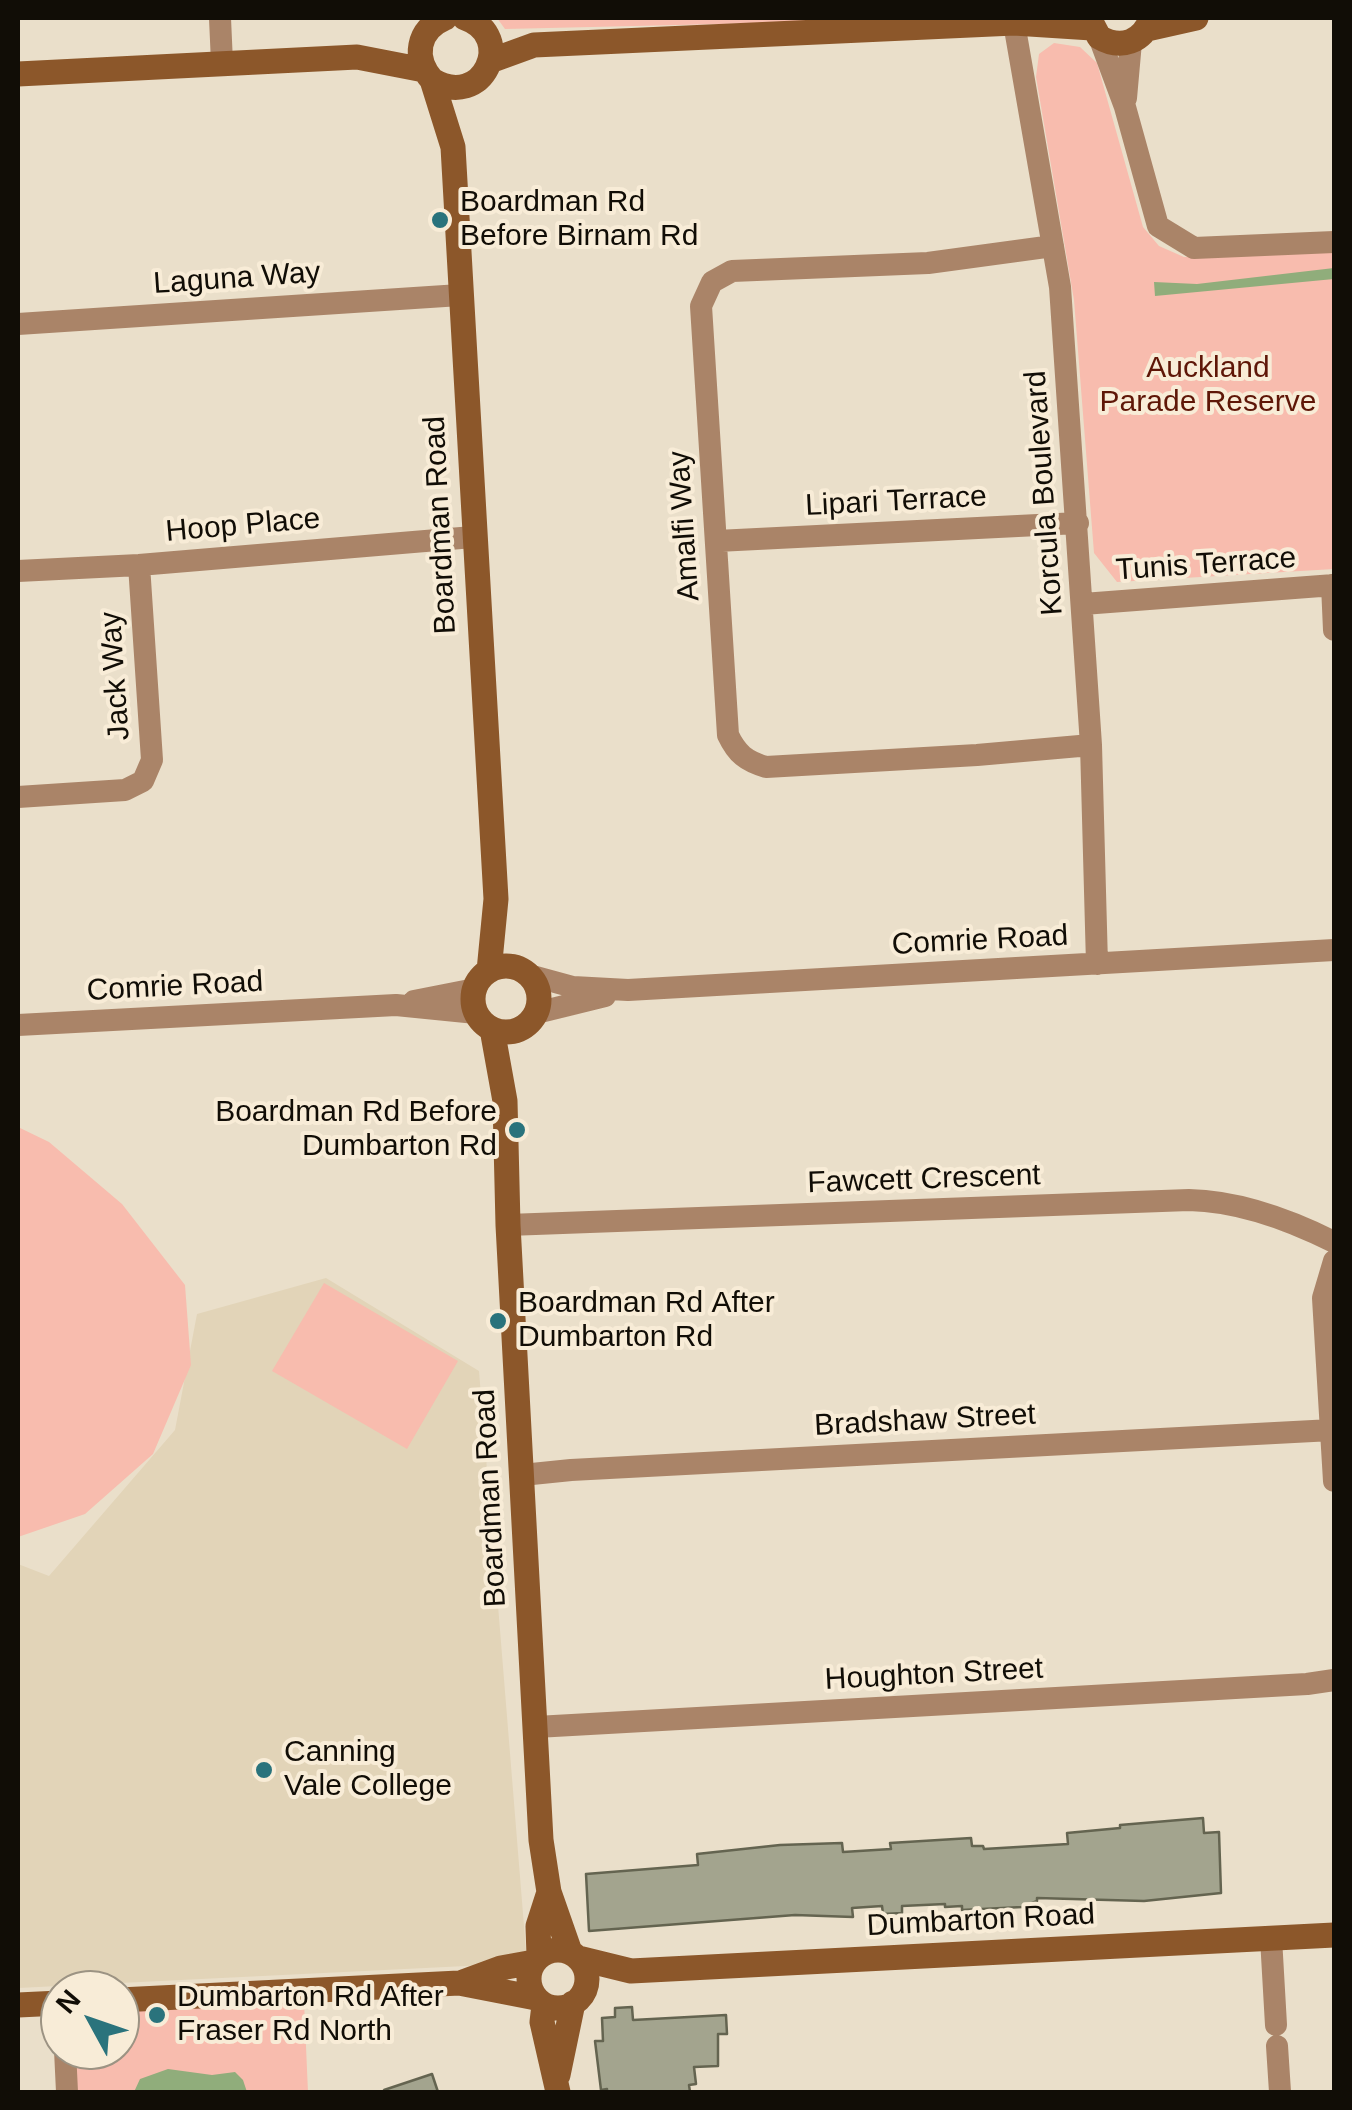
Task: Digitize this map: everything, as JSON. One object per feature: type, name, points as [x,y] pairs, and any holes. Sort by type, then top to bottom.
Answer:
[{"type":"street","points":[[220,18],[222,62]]},
{"type":"street","points":[[474,23],[492,49],[490,61],[534,45],[1022,20],[1093,28],[1114,44],[1143,30],[1196,18]]},
{"type":"street","name":"Korcula Boulevard","points":[[1022,20],[1060,287],[1091,745],[1097,964]]},
{"type":"street","points":[[474,23],[534,45]]},
{"type":"street","points":[[357,57],[433,24]]},
{"type":"street","name":"Boardman Road","points":[[433,24],[420,47],[453,147],[496,899],[510,956],[538,993],[505,1101]]},
{"type":"street","points":[[1093,28],[1125,106],[1158,226],[1194,248],[1334,242]]},
{"type":"street","points":[[1125,106],[1143,30]]},
{"type":"street","points":[[18,74],[357,57],[428,75],[449,88],[468,86]]},
{"type":"street","name":"Boardman Road","points":[[453,147],[468,86],[478,80],[490,61]]},
{"type":"street","name":"Amalfi Way","points":[[1052,246],[928,263],[732,270],[712,282],[701,306],[728,735],[736,752],[766,767],[977,756],[1091,745]]},
{"type":"street","name":"Laguna Way","points":[[18,324],[460,295]]},
{"type":"street","name":"Lipari Terrace","points":[[716,541],[1078,523]]},
{"type":"street","name":"Hoop Place","points":[[18,571],[139,565],[473,536]]},
{"type":"street","name":"Jack Way","points":[[18,797],[125,790],[142,780],[152,760],[139,565]]},
{"type":"street","points":[[1333,585],[1334,630]]},
{"type":"street","name":"Tunis Terrace","points":[[1082,604],[1333,585]]},
{"type":"street","name":"Boardman Road","points":[[496,899],[483,1001],[505,1101],[508,1225],[540,1821],[548,1892],[574,1955],[586,1972],[557,2086]]},
{"type":"street","name":"Comrie Road","points":[[525,972],[573,988],[628,990],[1334,950]]},
{"type":"street","points":[[525,972],[499,967],[483,1001],[502,1032],[528,1021]]},
{"type":"street","name":"Comrie Road","points":[[528,1021],[628,990]]},
{"type":"street","name":"Comrie Road","points":[[18,1025],[483,1001]]},
{"type":"street","name":"Fawcett Crescent","points":[[508,1225],[1204,1200],[1283,1219],[1334,1242]]},
{"type":"street","points":[[1334,1261],[1323,1298],[1334,1481]]},
{"type":"street","name":"Bradshaw Street","points":[[522,1475],[1332,1430]]},
{"type":"street","name":"Houghton Street","points":[[536,1727],[1334,1680]]},
{"type":"street","name":"Boardman Road","points":[[548,1892],[528,1981],[540,2001],[557,2086]]},
{"type":"street","name":"Dumbarton Road","points":[[574,1955],[631,1972],[1334,1935]]},
{"type":"street","points":[[1271,1938],[1280,2092]]},
{"type":"street","points":[[459,1983],[554,1950],[574,1955]]},
{"type":"street","name":"Dumbarton Road","points":[[579,1996],[631,1972]]},
{"type":"street","points":[[140,1999],[459,1983],[564,2008],[579,1996]]},
{"type":"shaded area","points":[[1334,268],[1334,279],[1155,296],[1154,282],[1197,284]]},
{"type":"shaded area","name":"Canning Vale College","points":[[326,1278],[479,1371],[527,1963],[140,1982],[140,1970],[40,1970],[40,1987],[18,1988],[18,1564],[49,1576],[175,1430],[197,1314]]},
{"type":"shaded area","points":[[168,2069],[212,2075],[235,2072],[247,2092],[134,2092],[140,2079]]},
{"type":"green space","points":[[497,18],[981,18],[505,29]]},
{"type":"green space","name":"Auckland Parade Reserve","points":[[1054,43],[1080,47],[1097,63],[1143,227],[1159,246],[1184,257],[1334,251],[1334,569],[1117,582],[1094,553],[1074,300],[1036,77],[1039,54]]},
{"type":"green space","points":[[18,1127],[49,1142],[122,1204],[185,1285],[191,1365],[153,1454],[85,1514],[18,1537]]},
{"type":"green space","points":[[324,1283],[458,1361],[407,1449],[272,1371]]},
{"type":"green space","points":[[304,2001],[308,2092],[75,2092],[73,2070],[140,2070],[140,2010]]},
{"type":"building","points":[[1203,1818],[1204,1833],[1219,1832],[1221,1893],[1144,1901],[1037,1898],[1022,1907],[962,1910],[962,1906],[945,1904],[902,1906],[902,1913],[883,1914],[882,1906],[852,1908],[853,1917],[795,1915],[589,1931],[586,1874],[698,1865],[697,1854],[780,1845],[842,1843],[843,1852],[891,1849],[890,1843],[971,1838],[972,1846],[984,1849],[1068,1844],[1067,1833]]},
{"type":"building","points":[[632,2007],[633,2020],[726,2015],[727,2034],[718,2034],[718,2066],[694,2067],[696,2084],[689,2085],[690,2092],[601,2090],[595,2041],[603,2041],[602,2018],[615,2017],[615,2008]]},
{"type":"building","points":[[432,2074],[438,2092],[384,2090]]},
{"type":"place","name":"Boardman Rd Before Birnam Rd","points":[[440,220]]},
{"type":"place","name":"Boardman Rd Before Dumbarton Rd","points":[[517,1130]]},
{"type":"place","name":"Boardman Rd After Dumbarton Rd","points":[[498,1321]]},
{"type":"place","name":"Canning Vale College","points":[[264,1770]]},
{"type":"place","name":"Dumbarton Rd After Fraser Rd North","points":[[157,2015]]}]
